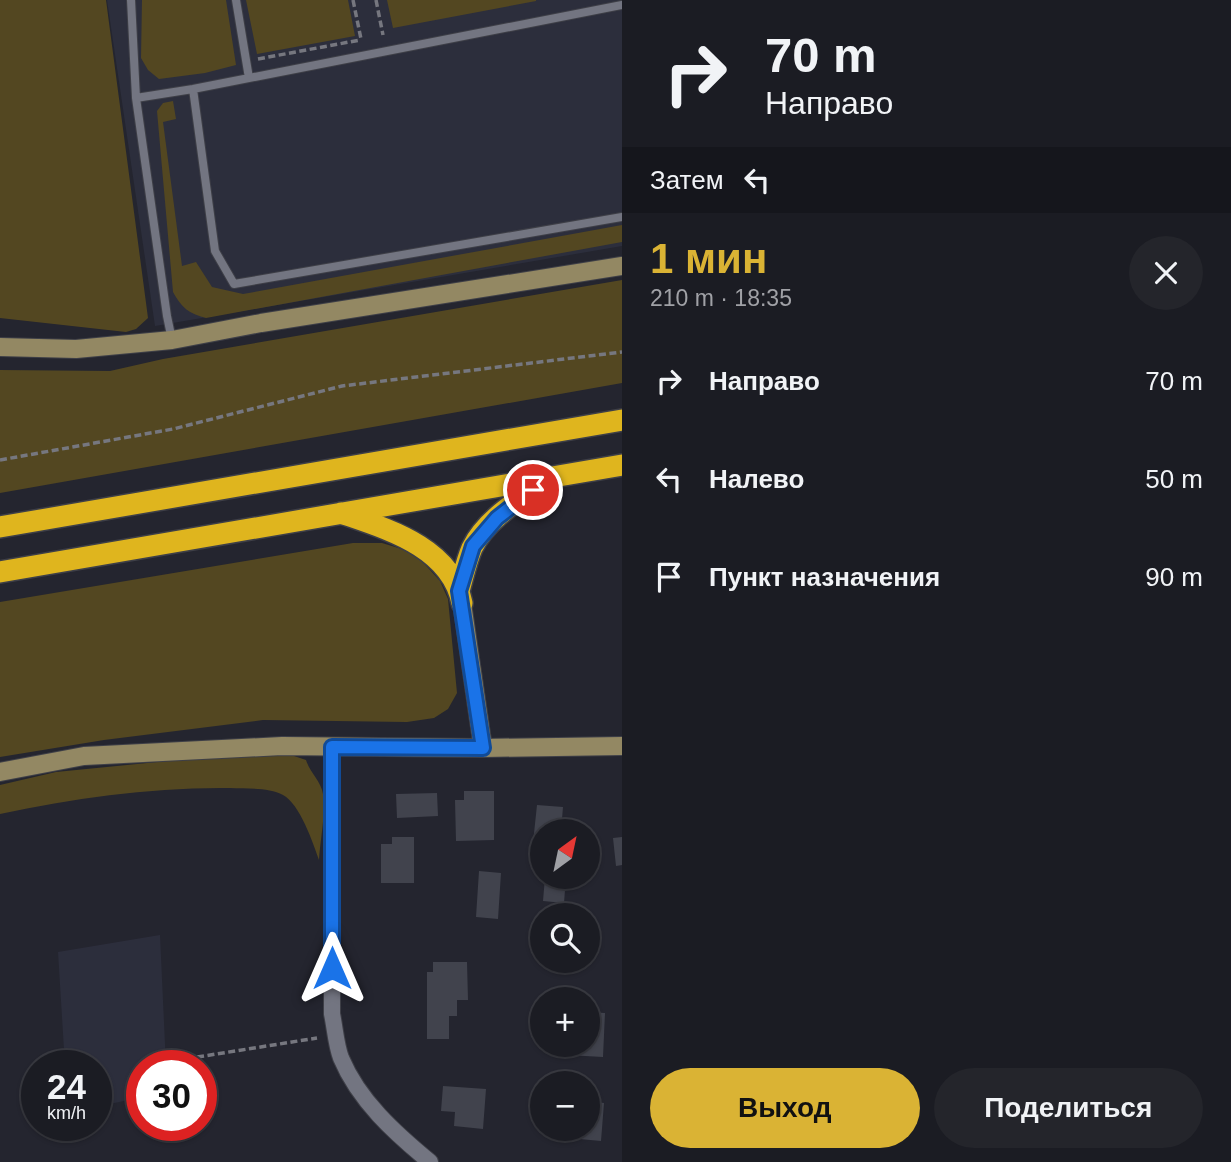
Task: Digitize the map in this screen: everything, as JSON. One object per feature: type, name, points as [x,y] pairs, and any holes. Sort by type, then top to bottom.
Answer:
[{"type":"highway","points":[[0,527],[621,419]]},
{"type":"highway","points":[[0,572],[622,465]]},
{"type":"highway","points":[[460,597],[473,546],[497,518],[549,478]]},
{"type":"highway","points":[[339,512],[387,528],[414,542],[433,556],[460,597]]},
{"type":"street","points":[[0,347],[76,349],[172,340],[261,323],[622,266]]},
{"type":"street","points":[[460,597],[483,748]]},
{"type":"street","points":[[0,772],[84,757],[282,746],[622,746]]},
{"type":"street","points":[[332,747],[332,1014],[340,1055],[357,1090],[406,1142],[430,1162]]},
{"type":"lane","points":[[131,0],[136,98],[172,340]]},
{"type":"lane","points":[[236,0],[248,78]]},
{"type":"lane","points":[[136,98],[622,5]]},
{"type":"lane","points":[[193,89],[215,251],[234,284],[622,217]]},
{"type":"path","points":[[353,0],[360,40]]},
{"type":"path","points":[[376,0],[383,36]]},
{"type":"path","points":[[0,460],[173,429],[342,386],[622,352]]},
{"type":"path","points":[[217,1054],[336,1035]]},
{"type":"shaded area","points":[[0,0],[106,0],[148,318],[136,329],[126,332],[0,318]]},
{"type":"shaded area","points":[[107,0],[622,0],[622,246],[155,326]]},
{"type":"shaded area","points":[[142,0],[226,0],[236,65],[205,73],[159,79],[148,70],[141,58]]},
{"type":"shaded area","points":[[246,0],[348,0],[355,36],[257,54]]},
{"type":"shaded area","points":[[387,0],[536,0],[536,1],[393,28]]},
{"type":"shaded area","points":[[173,101],[176,119],[163,122],[182,266],[196,262],[212,287],[243,294],[622,225],[622,242],[206,318],[186,309],[173,292],[157,111],[163,103]]},
{"type":"shaded area","points":[[622,280],[622,383],[0,493],[0,370],[110,371],[163,359]]},
{"type":"shaded area","points":[[353,543],[382,543],[405,550],[421,560],[440,581],[448,599],[457,693],[448,709],[434,718],[407,722],[263,720],[104,740],[0,757],[0,602]]},
{"type":"shaded area","points":[[259,752],[291,755],[306,760],[320,785],[324,810],[319,860],[295,807],[283,795],[264,790],[201,788],[143,792],[85,798],[0,814],[0,785],[56,772]]},
{"type":"shaded area","points":[[160,935],[165,1050],[126,1050],[126,1100],[112,1104],[112,1050],[64,1050],[58,952]]},
{"type":"building","points":[[464,791],[494,791],[494,840],[456,841],[455,800],[464,800]]},
{"type":"building","points":[[437,793],[438,816],[397,818],[396,794]]},
{"type":"building","points":[[537,805],[563,807],[562,819],[536,819]]},
{"type":"building","points":[[392,837],[414,837],[414,883],[381,883],[381,844],[392,844]]},
{"type":"building","points":[[622,837],[622,865],[616,866],[613,838]]},
{"type":"building","points":[[479,871],[501,873],[498,919],[476,917]]},
{"type":"building","points":[[544,889],[565,889],[564,903],[543,901]]},
{"type":"building","points":[[433,962],[467,962],[468,1000],[457,1000],[457,1016],[449,1016],[449,1039],[427,1039],[427,972],[433,972]]},
{"type":"building","points":[[600,1013],[605,1013],[603,1057],[600,1057]]},
{"type":"building","points":[[443,1086],[486,1089],[483,1129],[454,1126],[455,1112],[441,1111]]},
{"type":"building","points":[[600,1102],[604,1103],[600,1141]]},
{"type":"route","points":[[332,968],[332,747],[483,748],[459,591],[473,546],[497,518],[533,490]]}]
